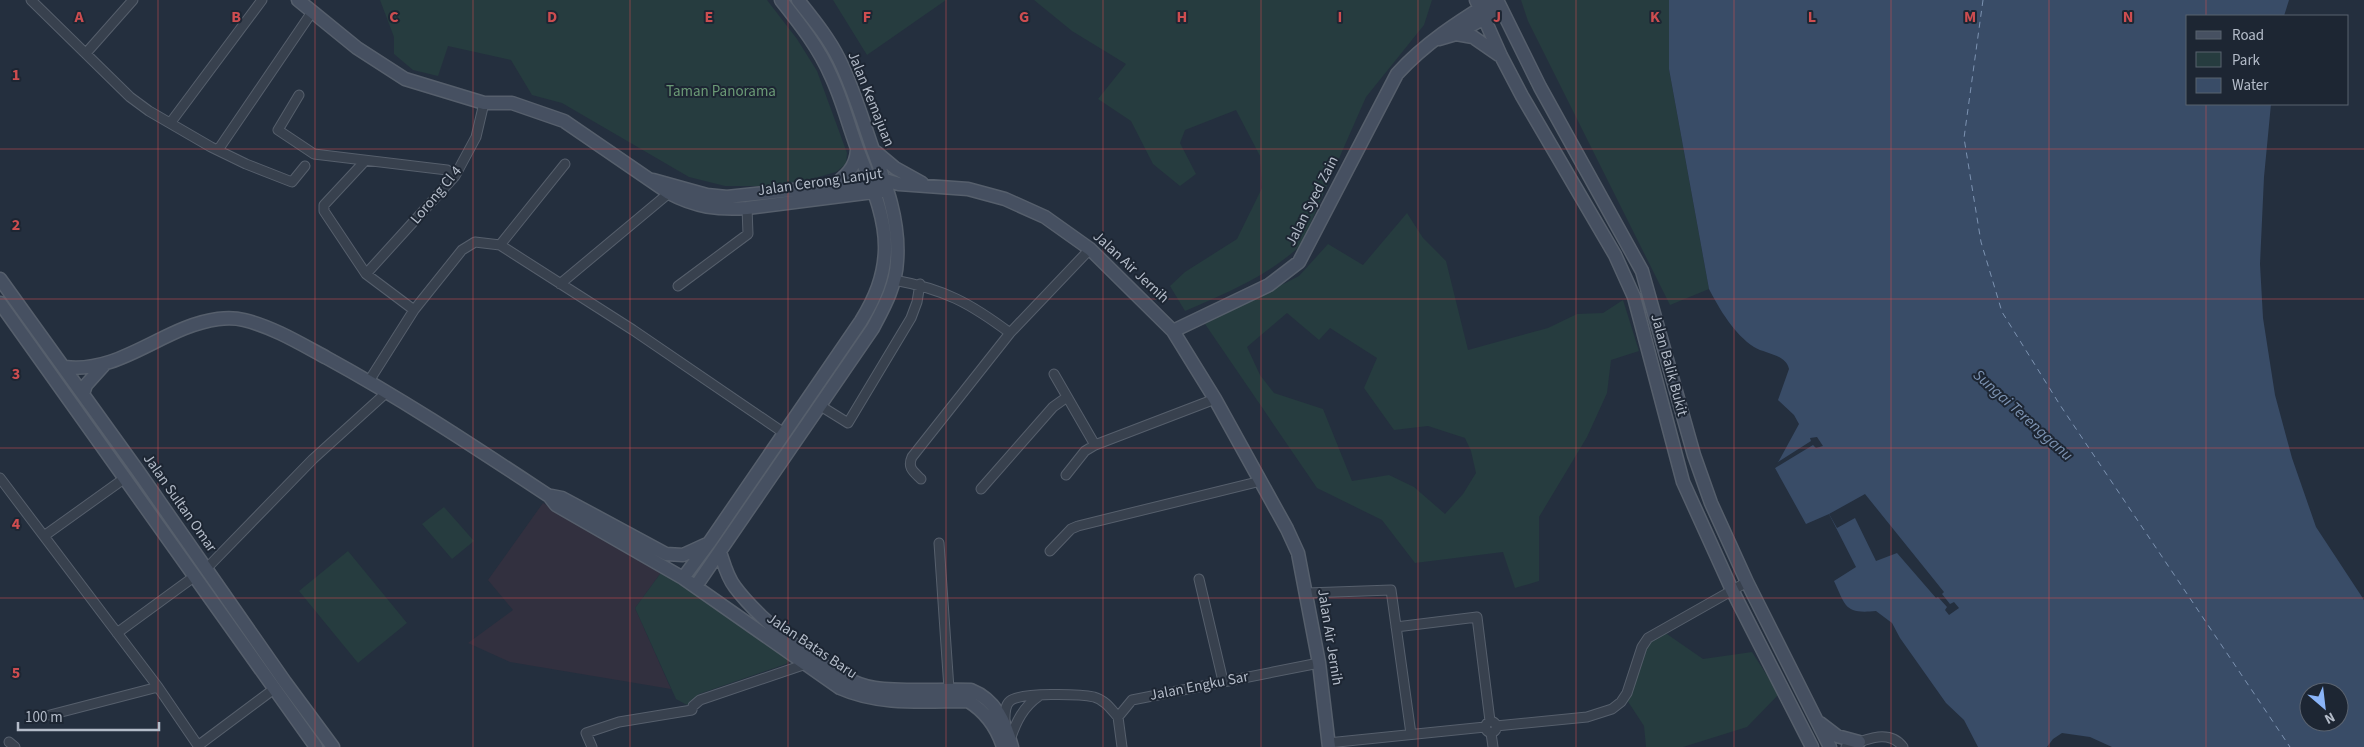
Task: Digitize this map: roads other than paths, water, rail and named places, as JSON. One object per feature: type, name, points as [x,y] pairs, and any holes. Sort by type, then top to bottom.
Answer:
[{"type":"main road","name":"Jalan Cerong Lanjut","points":[[298,0],[357,48],[405,79],[484,103],[512,103],[564,121],[653,180],[669,193],[684,201],[703,207],[747,208],[854,196],[872,187]]},
{"type":"main road","name":"Jalan Kemajuan","points":[[683,578],[861,321],[874,299],[881,279],[884,255],[884,229],[872,187],[843,106],[825,63],[808,35],[781,0]]},
{"type":"main road","name":"Jalan Kemajuan","points":[[696,586],[873,328],[889,296],[894,280],[898,247],[891,184],[873,149],[838,58],[824,33],[798,0]]},
{"type":"main road","points":[[1456,34],[1480,9],[1497,3]]},
{"type":"main road","name":"Jalan Balik Bukit","points":[[1497,3],[1540,87],[1642,271],[1700,476],[1719,523],[1747,582],[1830,747]]},
{"type":"main road","name":"Jalan Balik Bukit","points":[[1480,9],[1501,56],[1626,278],[1634,297],[1683,482],[1732,590],[1812,747]]},
{"type":"main road","name":"Jalan Syed Zain","points":[[1173,331],[1269,285],[1299,262],[1396,74],[1451,26],[1480,9]]},
{"type":"main road","points":[[1436,40],[1456,34],[1473,37],[1501,56]]},
{"type":"main road","points":[[830,187],[842,180],[854,166],[857,148]]},
{"type":"main road","points":[[873,149],[895,168],[924,184]]},
{"type":"main road","name":"Jalan Cerong Lanjut","points":[[653,180],[707,195],[728,197],[830,187],[872,187],[891,184]]},
{"type":"main road","name":"Jalan Air Jernih","points":[[891,184],[924,184],[968,189],[1020,205],[1063,229],[1090,249],[1173,331],[1216,399],[1294,542],[1307,593],[1319,663],[1329,745]]},
{"type":"main road","points":[[854,196],[880,213]]},
{"type":"main road","name":"Jalan Sultan Omar","points":[[0,279],[65,367],[285,682],[333,747]]},
{"type":"main road","points":[[0,303],[316,747]]},
{"type":"main road","points":[[65,367],[76,369],[104,365],[190,326],[229,318],[244,320],[267,328],[369,381],[549,496],[562,498],[666,554],[683,555],[709,543]]},
{"type":"main road","points":[[83,394],[86,385],[104,365]]},
{"type":"main road","name":"Jalan Batas Baru","points":[[549,496],[556,505],[696,586],[840,688],[874,699],[968,701],[980,708],[1008,745]]},
{"type":"main road","name":"Jalan Batas Baru","points":[[720,552],[734,587],[752,606],[777,630],[840,675],[855,683],[876,688],[971,690],[983,695],[996,709],[1005,727],[1008,745]]},
{"type":"main road","points":[[1817,720],[1837,736],[1859,742]]},
{"type":"main road","points":[[1803,747],[1805,732]]},
{"type":"street","points":[[31,0],[130,97],[171,122],[246,164],[292,182],[305,166]]},
{"type":"street","points":[[86,52],[133,0]]},
{"type":"street","points":[[171,122],[262,0]]},
{"type":"street","points":[[218,150],[312,12]]},
{"type":"street","points":[[299,95],[278,127],[280,132],[314,154],[447,170],[455,176]]},
{"type":"street","name":"Lorong Cl 4","points":[[366,274],[455,176],[476,137],[484,103]]},
{"type":"street","points":[[365,161],[323,209],[366,274],[414,310]]},
{"type":"street","points":[[500,245],[565,164]]},
{"type":"street","points":[[560,284],[669,193]]},
{"type":"street","points":[[678,286],[748,234],[747,208]]},
{"type":"street","points":[[369,381],[414,310],[462,250],[475,242],[500,245],[633,330],[784,433]]},
{"type":"street","points":[[921,479],[910,468],[909,463],[912,457],[1010,333],[1090,249]]},
{"type":"street","points":[[894,280],[920,284],[952,295],[981,311],[1010,333]]},
{"type":"street","points":[[819,405],[848,423],[911,318],[917,302],[920,284]]},
{"type":"street","points":[[1054,374],[1095,445]]},
{"type":"street","points":[[206,569],[313,459],[387,392]]},
{"type":"street","points":[[981,488],[1053,407],[1067,397]]},
{"type":"street","points":[[1066,475],[1086,451],[1095,445],[1216,399]]},
{"type":"street","points":[[0,478],[158,687],[199,746],[274,689]]},
{"type":"street","points":[[44,536],[125,478]]},
{"type":"street","points":[[1050,551],[1071,529],[1078,526],[1261,481]]},
{"type":"street","points":[[939,543],[949,689]]},
{"type":"street","points":[[117,633],[195,576]]},
{"type":"street","points":[[1199,580],[1223,681]]},
{"type":"street","points":[[1329,745],[1411,734],[1602,714],[1621,702],[1627,692],[1642,647],[1648,638],[1747,582]]},
{"type":"street","points":[[1307,593],[1390,590],[1411,734]]},
{"type":"street","points":[[1396,627],[1477,617],[1493,747]]},
{"type":"street","name":"Jalan Engku Sar","points":[[1118,717],[1132,700],[1319,663]]},
{"type":"street","points":[[592,747],[586,733],[619,722],[692,710],[693,706],[700,700],[806,664]]},
{"type":"street","points":[[50,715],[158,687]]},
{"type":"street","points":[[1008,745],[1016,722],[1024,710],[1031,701],[1042,695]]},
{"type":"street","points":[[1005,727],[1006,706],[1010,701],[1023,696],[1093,697],[1103,701],[1118,717],[1122,747]]},
{"type":"street","points":[[1846,747],[1884,736],[1893,738],[1903,747]]},
{"type":"water","name":"Sungai Terengganu","points":[[1669,0],[2289,0],[2284,15],[2186,15],[2186,105],[2271,105],[2264,177],[2260,264],[2263,318],[2275,395],[2292,458],[2316,527],[2364,600],[2364,747],[2112,747],[2090,737],[2062,733],[2053,739],[2047,747],[1978,747],[1964,720],[1946,703],[1900,638],[1892,623],[1876,611],[1852,610],[1844,603],[1834,581],[1856,567],[1829,514],[1806,524],[1775,468],[1799,424],[1794,415],[1778,400],[1789,369],[1787,364],[1780,357],[1754,347],[1747,342],[1723,313],[1709,289],[1669,69]]},
{"type":"park label","name":"Taman Panorama","points":[[721,91]]}]
